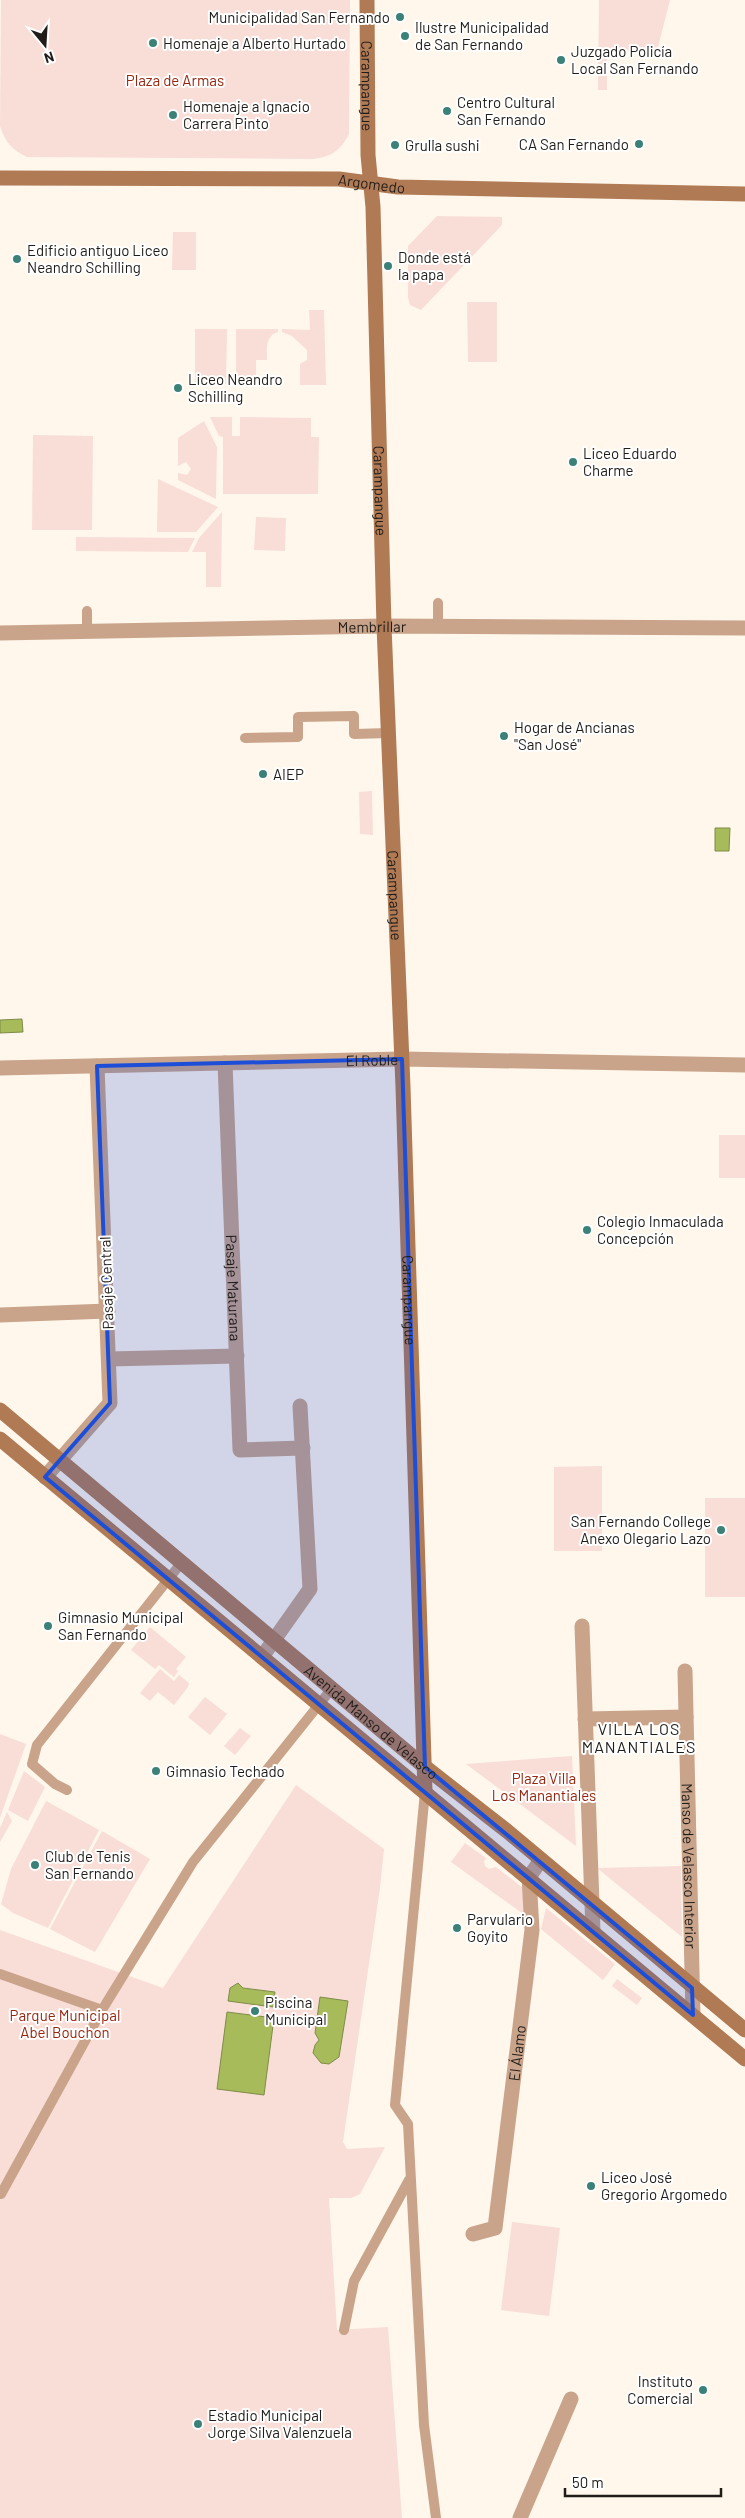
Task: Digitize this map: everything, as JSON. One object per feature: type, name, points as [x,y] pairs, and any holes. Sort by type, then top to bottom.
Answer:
[{"type":"street","name":"Carampangue","points":[[367,0],[368,155],[371,184],[384,626],[402,1059],[425,1792]]},
{"type":"street","name":"Argomedo","points":[[0,178],[340,179],[398,187],[745,194]]},
{"type":"street","name":"Membrillar","points":[[0,633],[384,626],[745,628]]},
{"type":"street","name":"El Roble","points":[[0,1068],[402,1059],[745,1065]]},
{"type":"street","name":"Pasaje Maturana","points":[[225,1063],[240,1450],[302,1448]]},
{"type":"street","name":"Pasaje Central","points":[[45,1477],[110,1403],[108,1310],[97,1066]]},
{"type":"street","points":[[0,1316],[108,1310]]},
{"type":"street","points":[[109,1359],[237,1356]]},
{"type":"street","points":[[262,1657],[310,1589],[300,1406]]},
{"type":"street","name":"Avenida Manso de Velasco","points":[[0,1410],[333,1687],[425,1767],[541,1860],[692,1988],[745,2030]]},
{"type":"street","name":"Avenida Manso de Velasco","points":[[0,1439],[529,1877],[745,2059]]},
{"type":"street","points":[[582,1626],[593,1932]]},
{"type":"street","name":"Manso de Velasco Interior","points":[[685,1671],[693,2015]]},
{"type":"street","points":[[585,1719],[686,1717]]},
{"type":"street","points":[[529,1877],[541,1860]]},
{"type":"street","name":"El Álamo","points":[[473,2234],[495,2228],[532,1930],[529,1877]]},
{"type":"street","points":[[520,2518],[571,2399]]},
{"type":"lane","points":[[438,603],[438,626]]},
{"type":"lane","points":[[87,611],[87,632]]},
{"type":"lane","points":[[245,738],[298,737],[298,717],[354,716],[354,734],[389,732]]},
{"type":"lane","points":[[67,1790],[55,1784],[32,1764],[37,1745],[182,1562]]},
{"type":"lane","points":[[1,2194],[102,2010],[193,1862],[333,1687]]},
{"type":"lane","points":[[425,1792],[395,2106],[408,2124],[424,2425],[436,2518]]},
{"type":"lane","points":[[0,1974],[102,2010]]},
{"type":"lane","points":[[344,2330],[354,2281],[410,2180]]},
{"type":"highlighted area","points":[[402,1059],[425,1767],[692,1988],[693,2015],[529,1877],[45,1477],[110,1403],[97,1066]]},
{"type":"green space","name":"Plaza de Armas","points":[[1,0],[350,0],[349,134],[335,152],[313,159],[27,157],[10,145],[4,137],[0,126]]},
{"type":"green space","points":[[599,0],[670,0],[657,51],[607,50],[607,90],[598,90]]},
{"type":"green space","points":[[437,216],[502,217],[502,225],[421,310],[410,305],[408,297],[408,246]]},
{"type":"green space","points":[[173,232],[196,232],[196,270],[172,270]]},
{"type":"green space","points":[[467,302],[497,302],[497,362],[468,362]]},
{"type":"green space","points":[[309,310],[324,310],[326,385],[300,385],[300,364],[307,360],[307,350],[292,336],[282,332],[282,329],[310,330]]},
{"type":"green space","points":[[195,329],[227,329],[226,384],[195,384]]},
{"type":"green space","points":[[236,329],[278,329],[278,332],[269,339],[267,360],[256,360],[256,385],[236,384]]},
{"type":"green space","points":[[210,417],[232,417],[232,436],[240,436],[240,417],[311,418],[311,437],[319,437],[318,494],[223,494],[223,437],[219,436]]},
{"type":"green space","points":[[204,421],[217,447],[216,499],[178,480],[178,473],[187,475],[191,469],[186,462],[178,466],[178,438]]},
{"type":"green space","points":[[33,435],[93,436],[92,530],[32,530]]},
{"type":"green space","points":[[158,479],[218,507],[196,532],[157,532]]},
{"type":"green space","points":[[222,512],[221,587],[206,587],[206,552],[192,552],[199,538]]},
{"type":"green space","points":[[256,517],[286,518],[285,551],[254,550]]},
{"type":"green space","points":[[76,537],[195,538],[188,552],[76,551]]},
{"type":"green space","points":[[372,791],[373,835],[360,834],[359,792]]},
{"type":"green space","points":[[719,1135],[745,1135],[745,1178],[719,1178]]},
{"type":"green space","points":[[602,1466],[602,1551],[554,1551],[554,1467]]},
{"type":"green space","points":[[705,1498],[745,1498],[745,1597],[705,1597]]},
{"type":"green space","points":[[150,1627],[186,1657],[176,1669],[178,1671],[174,1677],[159,1665],[155,1669],[131,1650]]},
{"type":"green space","points":[[160,1669],[174,1681],[179,1675],[189,1683],[174,1705],[158,1692],[150,1701],[140,1693]]},
{"type":"green space","points":[[205,1697],[227,1714],[210,1735],[188,1717]]},
{"type":"green space","points":[[240,1728],[251,1736],[235,1755],[224,1746]]},
{"type":"green space","points":[[0,1734],[26,1744],[0,1818]]},
{"type":"green space","name":"Plaza Villa Los Manantiales","points":[[572,1756],[576,1846],[466,1764]]},
{"type":"green space","points":[[24,1771],[45,1787],[28,1821],[8,1810]]},
{"type":"green space","name":"Parque Municipal Abel Bouchon","points":[[296,1785],[384,1849],[343,2142],[347,2149],[385,2147],[360,2194],[351,2198],[329,2198],[337,2330],[388,2327],[402,2518],[0,2518],[0,1930],[163,1988]]},
{"type":"green space","points":[[46,1801],[99,1830],[48,1928],[13,1913],[1,1904],[11,1869]]},
{"type":"green space","points":[[7,1812],[12,1821],[0,1842],[0,1828]]},
{"type":"green space","points":[[102,1831],[150,1859],[95,1952],[50,1929]]},
{"type":"green space","points":[[465,1843],[486,1858],[484,1861],[485,1866],[489,1869],[496,1867],[523,1888],[526,1916],[451,1862]]},
{"type":"green space","points":[[681,1866],[682,1937],[597,1868]]},
{"type":"green space","points":[[546,1908],[615,1964],[603,1980],[541,1929]]},
{"type":"green space","points":[[617,1979],[642,1998],[637,2005],[612,1986]]},
{"type":"green space","points":[[512,2222],[560,2228],[549,2316],[501,2310]]},
{"type":"shaded area","points":[[715,828],[730,828],[729,851],[715,851]]},
{"type":"shaded area","points":[[22,1019],[23,1032],[0,1033],[0,1020]]},
{"type":"shaded area","points":[[238,1983],[243,1988],[275,1992],[273,2007],[228,2001],[230,1988]]},
{"type":"shaded area","points":[[320,1997],[348,2001],[339,2057],[329,2064],[321,2063],[313,2053],[315,2045],[319,2040],[315,2033]]},
{"type":"shaded area","points":[[227,2012],[274,2018],[264,2095],[217,2089]]},
{"type":"place","name":"Municipalidad San Fernando","points":[[400,17]]},
{"type":"place","name":"Ilustre Municipalidad de San Fernando","points":[[405,36]]},
{"type":"place","name":"Homenaje a Alberto Hurtado","points":[[153,43]]},
{"type":"place","name":"Juzgado Policía Local San Fernando","points":[[561,60]]},
{"type":"place","name":"Centro Cultural San Fernando","points":[[447,111]]},
{"type":"place","name":"Homenaje a Ignacio Carrera Pinto","points":[[173,115]]},
{"type":"place","name":"CA San Fernando","points":[[639,144]]},
{"type":"place","name":"Grulla sushi","points":[[395,145]]},
{"type":"place","name":"Edificio antiguo Liceo Neandro Schilling","points":[[17,259]]},
{"type":"place","name":"Donde está la papa","points":[[388,266]]},
{"type":"place","name":"Liceo Neandro Schilling","points":[[178,388]]},
{"type":"place","name":"Liceo Eduardo Charme","points":[[573,462]]},
{"type":"place","name":"Hogar de Ancianas \"San José\"","points":[[504,736]]},
{"type":"place","name":"AIEP","points":[[263,774]]},
{"type":"place","name":"Colegio Inmaculada Concepción","points":[[587,1230]]},
{"type":"place","name":"San Fernando College Anexo Olegario Lazo","points":[[721,1530]]},
{"type":"place","name":"Gimnasio Municipal San Fernando","points":[[48,1626]]},
{"type":"place","name":"Gimnasio Techado","points":[[156,1771]]},
{"type":"place","name":"Club de Tenis San Fernando","points":[[35,1865]]},
{"type":"place","name":"Parvulario Goyito","points":[[457,1928]]},
{"type":"place","name":"Piscina Municipal","points":[[255,2011]]},
{"type":"place","name":"Liceo José Gregorio Argomedo","points":[[591,2186]]},
{"type":"place","name":"Instituto Comercial","points":[[703,2390]]},
{"type":"place","name":"Estadio Municipal Jorge Silva Valenzuela","points":[[198,2424]]},
{"type":"district","name":"VILLA LOS MANANTIALES","points":[[639,1737]]}]
